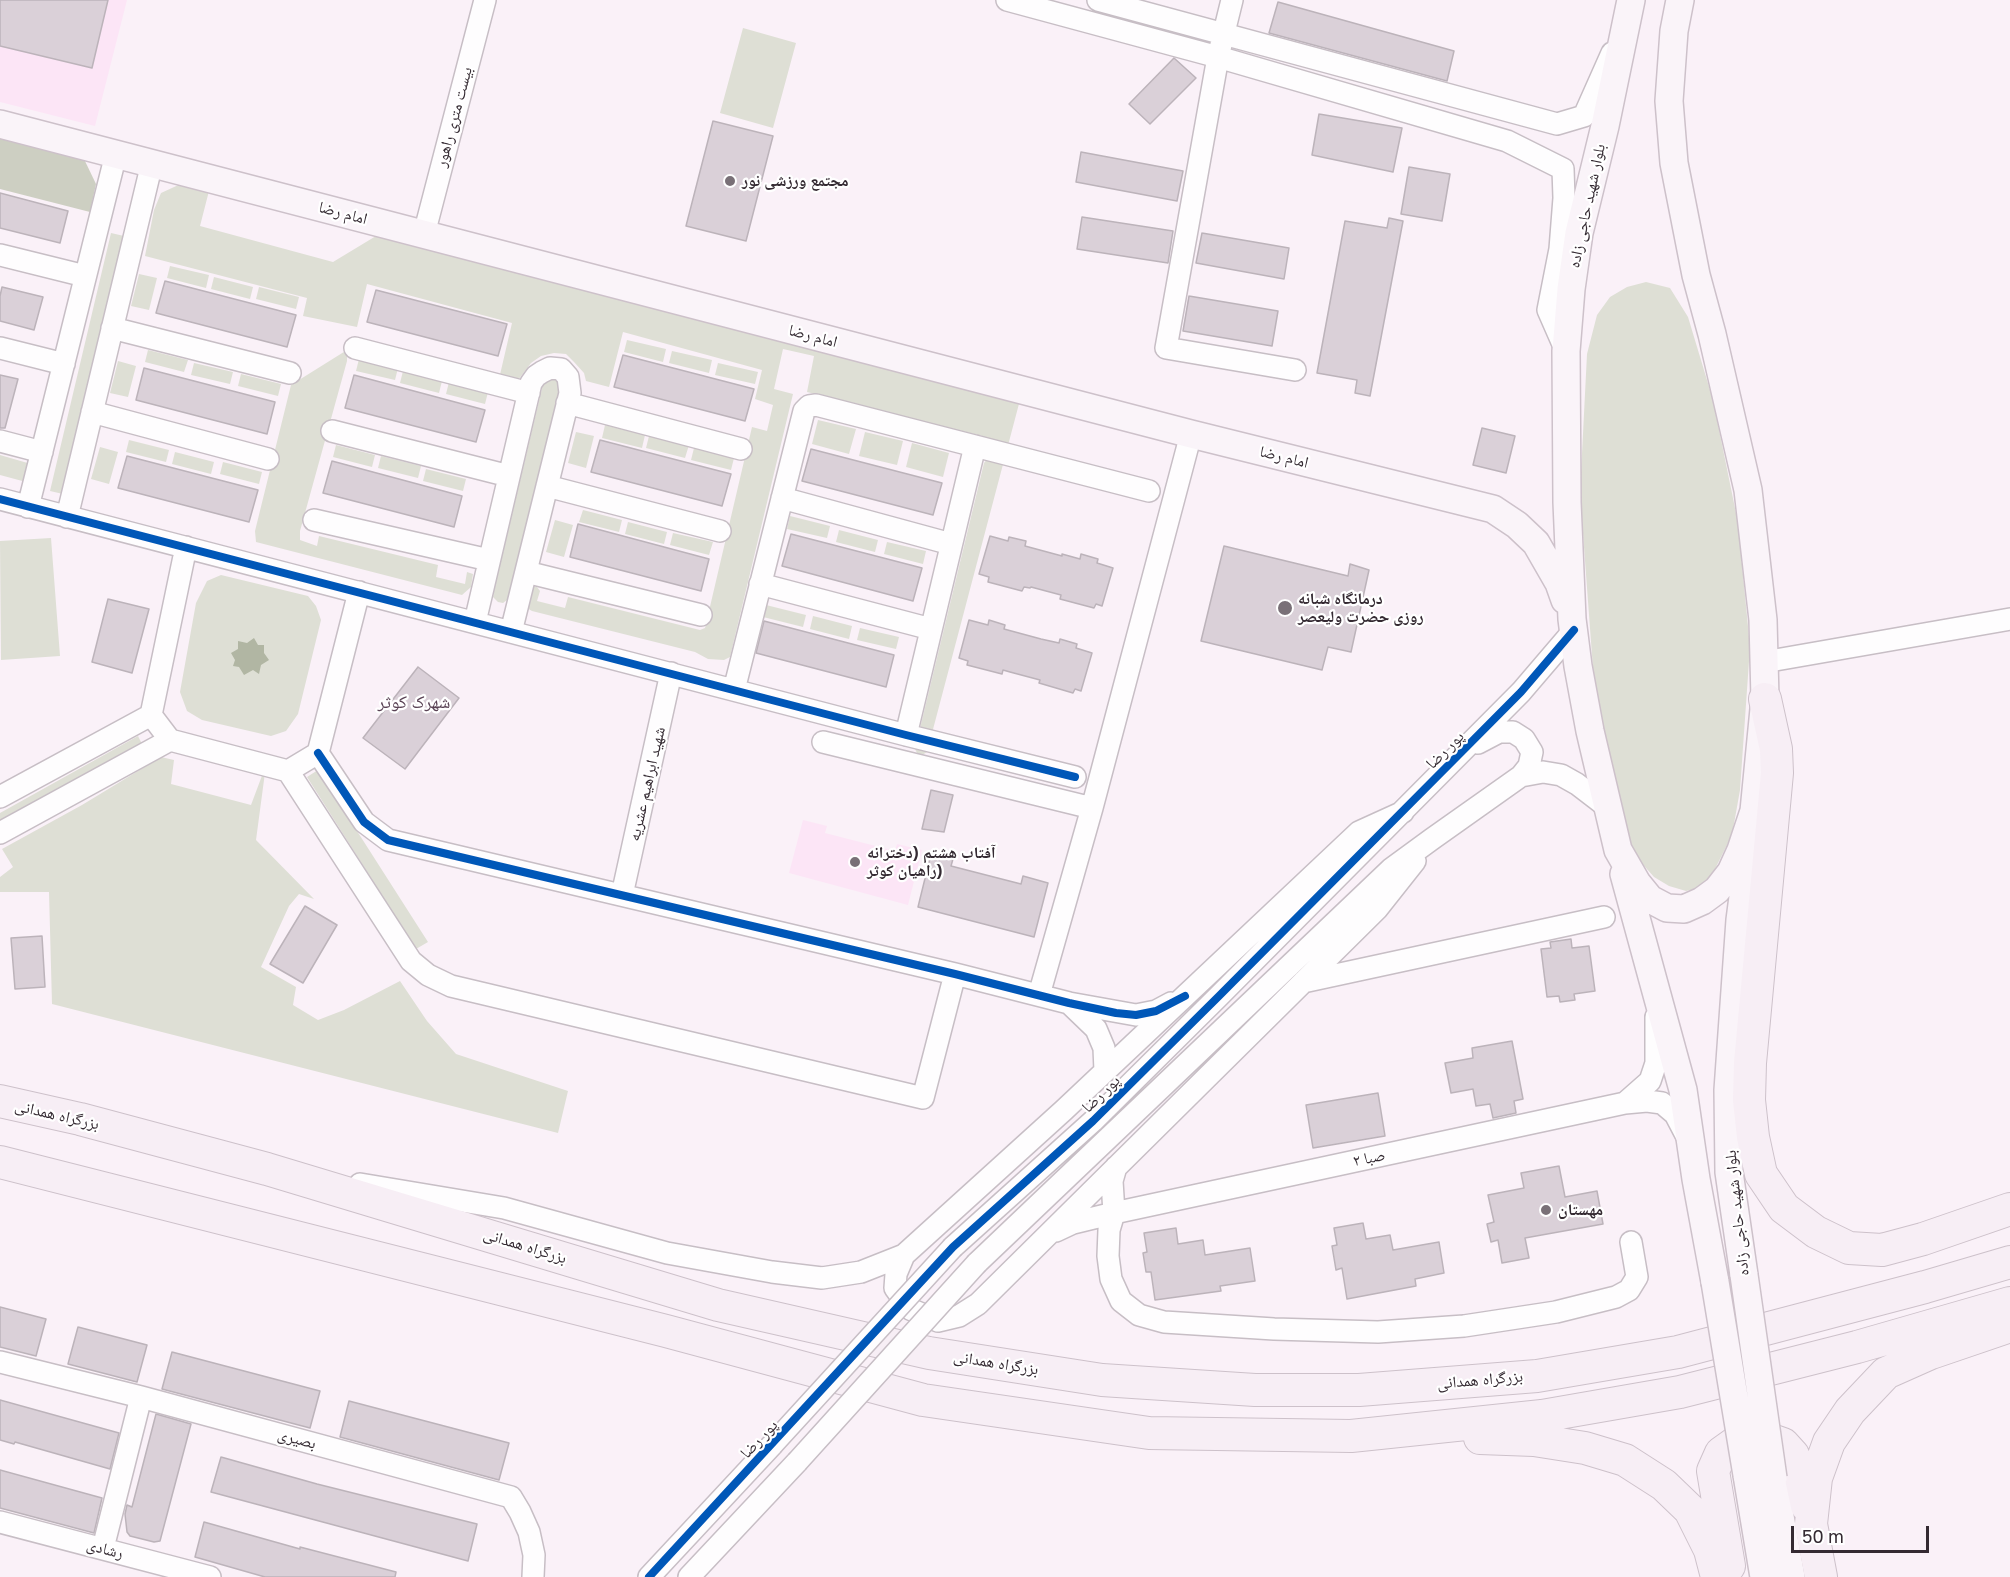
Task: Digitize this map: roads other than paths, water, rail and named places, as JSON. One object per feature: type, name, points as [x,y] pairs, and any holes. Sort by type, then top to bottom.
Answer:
[{"type":"highway","points":[[1765,699],[1776,749],[1777,773],[1750,1064],[1749,1100],[1753,1137],[1761,1174],[1784,1208],[1816,1232],[1849,1248],[1882,1250],[1923,1239],[2010,1209]]},
{"type":"highway","points":[[0,1090],[80,1119]]},
{"type":"highway","name":"بزرگراه همدانی","points":[[0,1101],[80,1119],[267,1169],[718,1305],[929,1353],[1102,1380],[1255,1390],[1359,1390],[1537,1376],[1678,1352],[1925,1287],[2010,1262]]},
{"type":"highway","points":[[0,1162],[666,1330],[923,1400],[1149,1433],[1534,1440],[1585,1448],[1625,1460],[1664,1485],[1690,1510],[1710,1550],[1717,1577]]},
{"type":"highway","points":[[0,1169],[43,1174]]},
{"type":"highway","points":[[1351,1436],[1542,1416],[1680,1392],[1857,1347],[2010,1303]]},
{"type":"highway","points":[[1811,1524],[1816,1478],[1829,1442],[1850,1411],[1886,1373],[1931,1353],[2010,1326]]},
{"type":"highway","points":[[1731,1577],[1713,1471],[1721,1454],[1735,1443],[1766,1438],[1783,1444],[1793,1455],[1800,1473],[1821,1577]]},
{"type":"main road","points":[[1573,624],[1590,731],[1618,850],[1637,883],[1650,899],[1667,908],[1684,909],[1702,901],[1717,890],[1731,872],[1741,850],[1754,811],[1765,699],[1763,620],[1748,490],[1712,333],[1696,275],[1674,163],[1669,101],[1674,31],[1680,0]]},
{"type":"main road","name":"بلوار شهید حاجی زاده","points":[[1573,624],[1568,502],[1566,351],[1571,289],[1579,233],[1605,126],[1629,11]]},
{"type":"main road","name":"امام رضا","points":[[0,124],[1191,434],[1493,509],[1517,525],[1536,543],[1559,582],[1573,624]]},
{"type":"main road","name":"بلوار شهید حاجی زاده","points":[[1754,811],[1740,920],[1728,1090],[1730,1172],[1744,1275],[1760,1477],[1764,1577]]},
{"type":"main road","name":"بلوار شهید حاجی زاده","points":[[1618,850],[1683,1090],[1715,1281],[1760,1477],[1791,1577]]},
{"type":"street","name":"بیست متری راهور","points":[[424,234],[485,0]]},
{"type":"street","points":[[1007,0],[1218,57],[1508,141],[1563,169],[1564,198],[1560,249],[1548,310],[1566,351]]},
{"type":"street","points":[[1098,0],[1557,124],[1584,116],[1629,11]]},
{"type":"street","points":[[1232,0],[1218,57],[1166,348],[1295,370]]},
{"type":"street","points":[[28,507],[116,154]]},
{"type":"street","points":[[67,517],[152,163]]},
{"type":"street","points":[[0,255],[85,276]]},
{"type":"street","points":[[112,328],[290,373]]},
{"type":"street","points":[[0,348],[64,364]]},
{"type":"street","points":[[355,348],[529,393]]},
{"type":"street","points":[[475,622],[531,383],[536,376],[550,368],[561,369],[568,377],[570,385],[567,403],[511,632]]},
{"type":"street","points":[[567,403],[741,449]]},
{"type":"street","points":[[734,690],[804,411],[808,406],[816,405],[1149,491]]},
{"type":"street","points":[[92,412],[268,459]]},
{"type":"street","points":[[332,431],[509,476]]},
{"type":"street","points":[[1039,995],[1092,808],[1191,434]]},
{"type":"street","points":[[0,441],[42,452]]},
{"type":"street","points":[[906,735],[975,446]]},
{"type":"street","points":[[547,486],[720,531]]},
{"type":"street","points":[[782,498],[951,544]]},
{"type":"street","points":[[0,499],[1075,777]]},
{"type":"street","points":[[314,520],[489,560]]},
{"type":"street","points":[[0,797],[151,715],[186,548]]},
{"type":"street","points":[[526,572],[701,615]]},
{"type":"street","points":[[760,584],[931,629]]},
{"type":"street","points":[[288,771],[318,753],[359,592]]},
{"type":"street","points":[[1764,662],[2010,619]]},
{"type":"street","name":"پور رضا","points":[[649,1577],[953,1246],[1093,1121],[1465,750],[1521,692],[1573,624]]},
{"type":"street","name":"شهید ابراهیم عشریه","points":[[622,895],[671,673]]},
{"type":"street","points":[[151,715],[171,740],[288,771],[411,961],[428,975],[451,986],[923,1098],[956,974]]},
{"type":"street","points":[[689,1577],[797,1462],[977,1263],[1391,869],[1521,776],[1529,766],[1532,752],[1524,739],[1513,732],[1499,732],[1465,750]]},
{"type":"street","points":[[0,833],[171,740]]},
{"type":"street","points":[[823,742],[1092,808]]},
{"type":"street","points":[[318,753],[364,822],[388,840],[956,974],[1069,1003],[1136,1015],[1156,1011],[1185,996]]},
{"type":"street","points":[[1521,776],[1542,772],[1561,775],[1607,807]]},
{"type":"street","points":[[267,1169],[504,1208],[667,1253],[772,1272],[822,1278],[861,1272],[904,1255],[1105,1071],[1359,832],[1403,812]]},
{"type":"street","points":[[904,1255],[896,1274],[895,1288],[910,1310],[938,1321],[959,1316],[978,1304],[1377,909],[1432,839]]},
{"type":"street","points":[[1303,982],[1604,916]]},
{"type":"street","points":[[1625,1103],[1650,1081],[1656,1063],[1657,1029],[1653,976]]},
{"type":"street","points":[[1069,1003],[1096,1029],[1104,1048],[1105,1071]]},
{"type":"street","name":"صبا ۲","points":[[1047,1235],[1073,1223],[1114,1213],[1625,1103],[1647,1101],[1662,1103],[1675,1114],[1684,1129],[1694,1158]]},
{"type":"street","points":[[1116,1167],[1112,1181],[1114,1213],[1108,1239],[1111,1279],[1121,1301],[1139,1315],[1164,1322],[1274,1329],[1389,1331],[1464,1326],[1556,1312],[1616,1297],[1629,1290],[1637,1277],[1631,1242]]},
{"type":"street","name":"بصیری","points":[[0,1362],[141,1397],[511,1497],[529,1532],[534,1555],[533,1577]]},
{"type":"street","points":[[103,1548],[141,1397]]},
{"type":"street","name":"رشادی","points":[[0,1522],[210,1577]]},
{"type":"place","name":"مجتمع ورزشی نور","points":[[730,181]]},
{"type":"place","name":"درمانگاه شبانه روزی حضرت ولیعصر","points":[[1285,608]]},
{"type":"place","name":"آفتاب هشتم (دخترانه راهیان کوثر)","points":[[855,862]]},
{"type":"place","name":"مهستان","points":[[1546,1210]]},
{"type":"district","name":"شهرک کوثر","points":[[414,702]]}]
